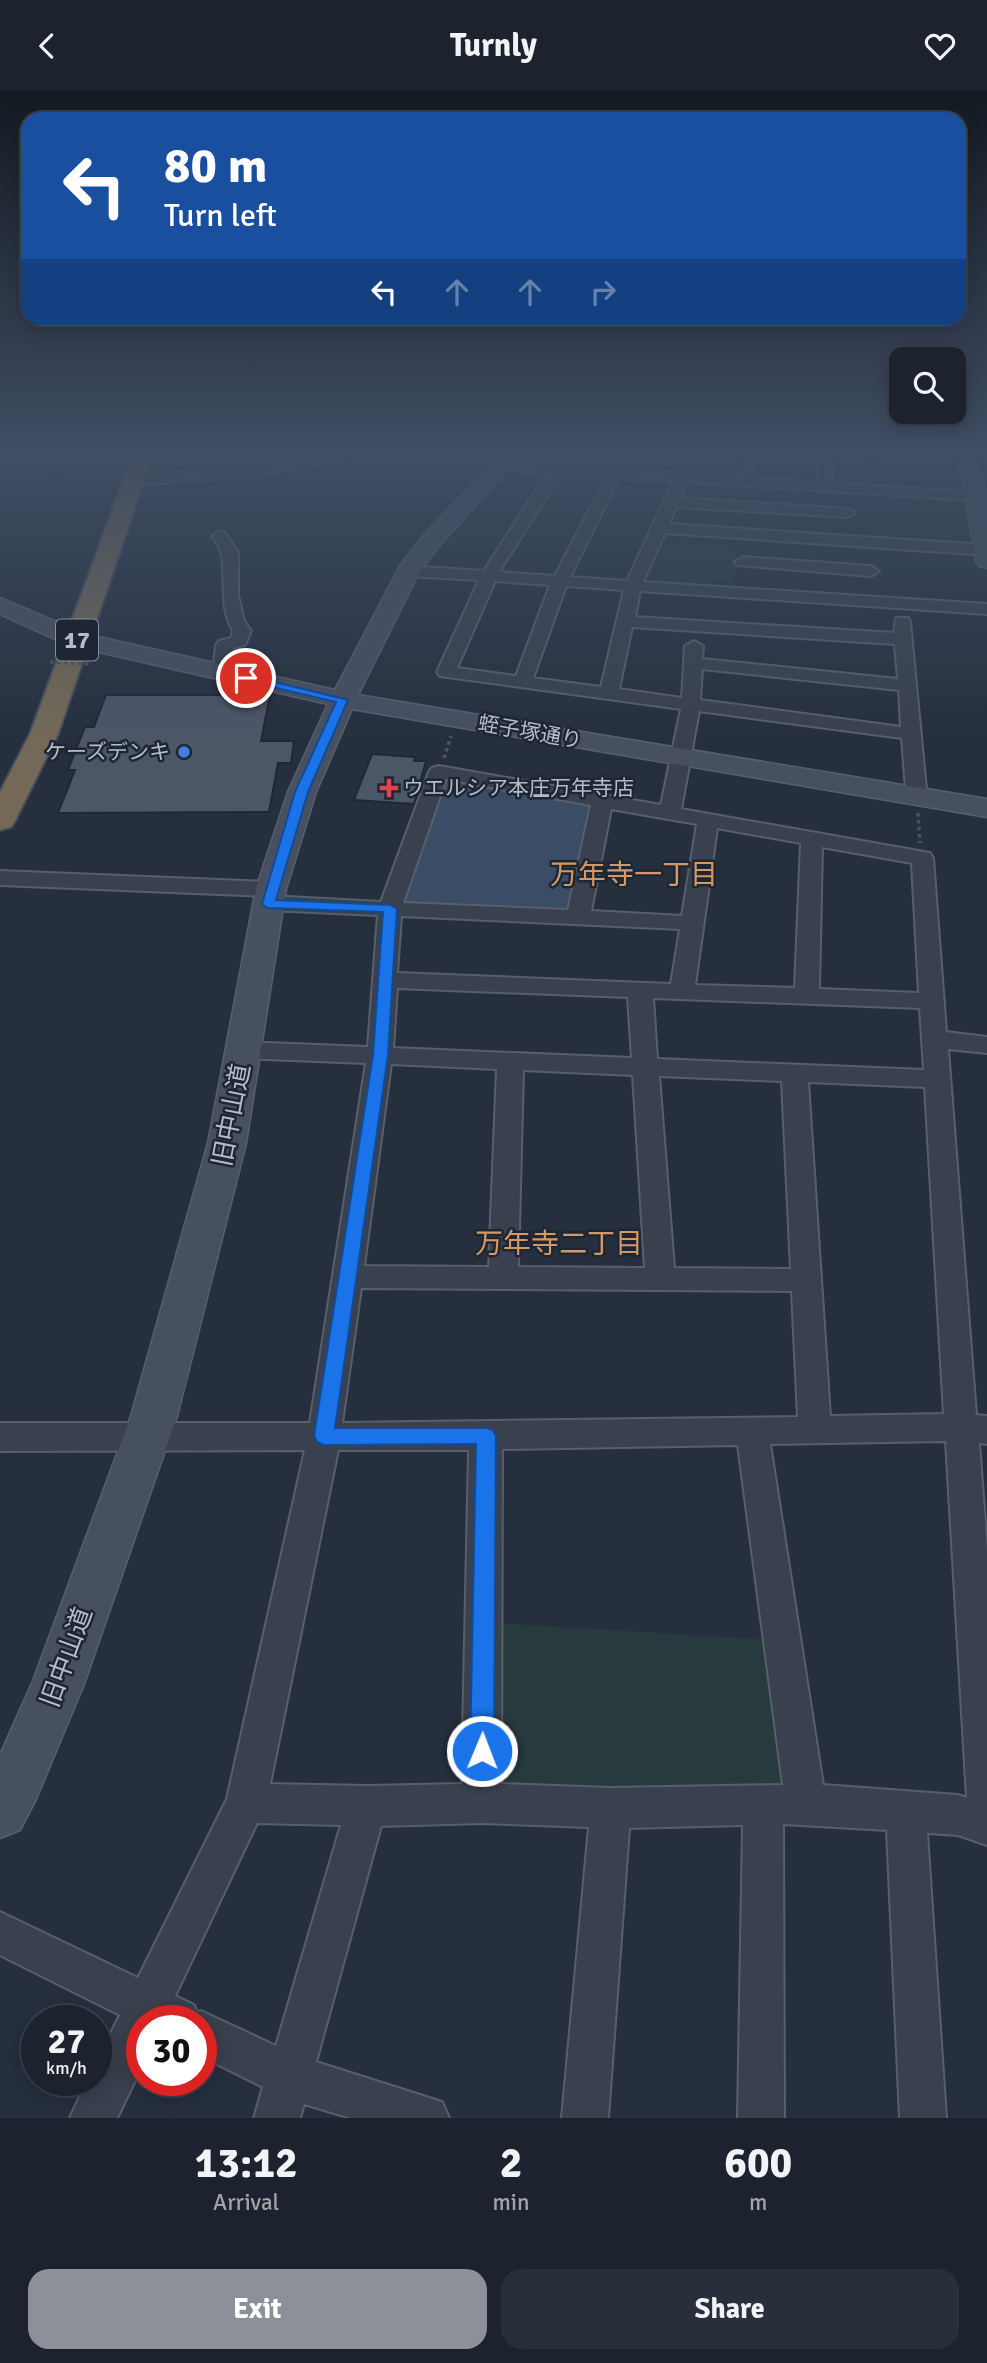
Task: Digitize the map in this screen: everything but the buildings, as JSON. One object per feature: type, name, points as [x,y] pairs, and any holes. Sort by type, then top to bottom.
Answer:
[{"type":"highway","name":"17","points":[[0,821],[44,734],[110,549]]},
{"type":"main road","name":"旧中山道","points":[[0,1810],[17,1780],[58,1684],[147,1437],[228,1143],[270,896],[302,792],[342,700],[408,571],[425,549]]},
{"type":"main road","name":"蛭子塚通り","points":[[0,605],[77,640],[342,700],[987,808]]},
{"type":"street","points":[[222,673],[225,645],[239,641],[242,631],[236,621],[230,595],[230,553],[227,549]]},
{"type":"street","points":[[507,549],[489,576],[446,671],[913,734]]},
{"type":"street","points":[[523,682],[560,581],[576,549]]},
{"type":"street","points":[[609,693],[633,586],[650,549]]},
{"type":"street","points":[[738,592],[744,549]]},
{"type":"street","points":[[871,549],[874,601]]},
{"type":"street","points":[[940,549],[986,553]]},
{"type":"street","points":[[743,562],[871,571]]},
{"type":"street","points":[[408,571],[987,609]]},
{"type":"street","points":[[901,603],[916,798]]},
{"type":"street","points":[[625,621],[903,639]]},
{"type":"street","points":[[670,811],[691,704],[696,627]]},
{"type":"street","points":[[693,663],[906,685]]},
{"type":"street","points":[[167,2005],[246,1804],[324,1436],[380,1055],[390,909],[439,772],[922,858],[937,1079],[974,1429],[987,1803]]},
{"type":"street","points":[[578,918],[602,801]]},
{"type":"street","points":[[682,992],[708,818]]},
{"type":"street","points":[[807,997],[812,838]]},
{"type":"street","points":[[0,879],[270,896],[390,909],[691,923]]},
{"type":"street","points":[[386,980],[930,1002]]},
{"type":"street","points":[[639,991],[660,1278]]},
{"type":"street","points":[[934,1039],[987,1045]]},
{"type":"street","points":[[244,1051],[937,1079]]},
{"type":"street","points":[[503,1279],[510,1062]]},
{"type":"street","points":[[795,1074],[815,1430]]},
{"type":"street","points":[[348,1277],[807,1280]]},
{"type":"street","points":[[0,1437],[486,1436],[752,1430],[974,1429]]},
{"type":"street","points":[[752,1430],[806,1804]]},
{"type":"street","points":[[481,1803],[486,1436]]},
{"type":"street","points":[[246,1804],[367,1806],[481,1803],[611,1808],[806,1804],[958,1815],[987,1825]]},
{"type":"street","points":[[761,2118],[763,1805]]},
{"type":"street","points":[[284,2098],[367,1806]]},
{"type":"street","points":[[585,2118],[611,1808]]},
{"type":"street","points":[[906,1811],[923,2118]]},
{"type":"street","points":[[0,1933],[145,2005]]},
{"type":"street","points":[[217,2046],[284,2098],[426,2118]]},
{"type":"street","points":[[93,2118],[126,2069]]},
{"type":"path","points":[[50,663],[89,664]]},
{"type":"path","points":[[439,772],[454,728]]},
{"type":"path","points":[[916,798],[922,858]]},
{"type":"green space","points":[[656,549],[738,549],[733,583],[712,582],[712,588],[644,584],[640,581]]},
{"type":"green space","points":[[496,1623],[773,1640],[791,1778],[769,1797],[511,1791],[494,1773]]},
{"type":"water","points":[[450,778],[588,802],[596,810],[572,910],[406,906],[402,902],[443,780]]},
{"type":"place","name":"ケーズデンキ","points":[[184,752]]},
{"type":"place","name":"ウエルシア本庄万年寺店","points":[[389,788]]},
{"type":"district","name":"万年寺一丁目","points":[[634,874]]},
{"type":"district","name":"万年寺二丁目","points":[[559,1243]]},
{"type":"route","points":[[246,678],[342,700],[302,792],[268,904],[390,909],[380,1055],[324,1436],[486,1436],[482,1751]]}]
